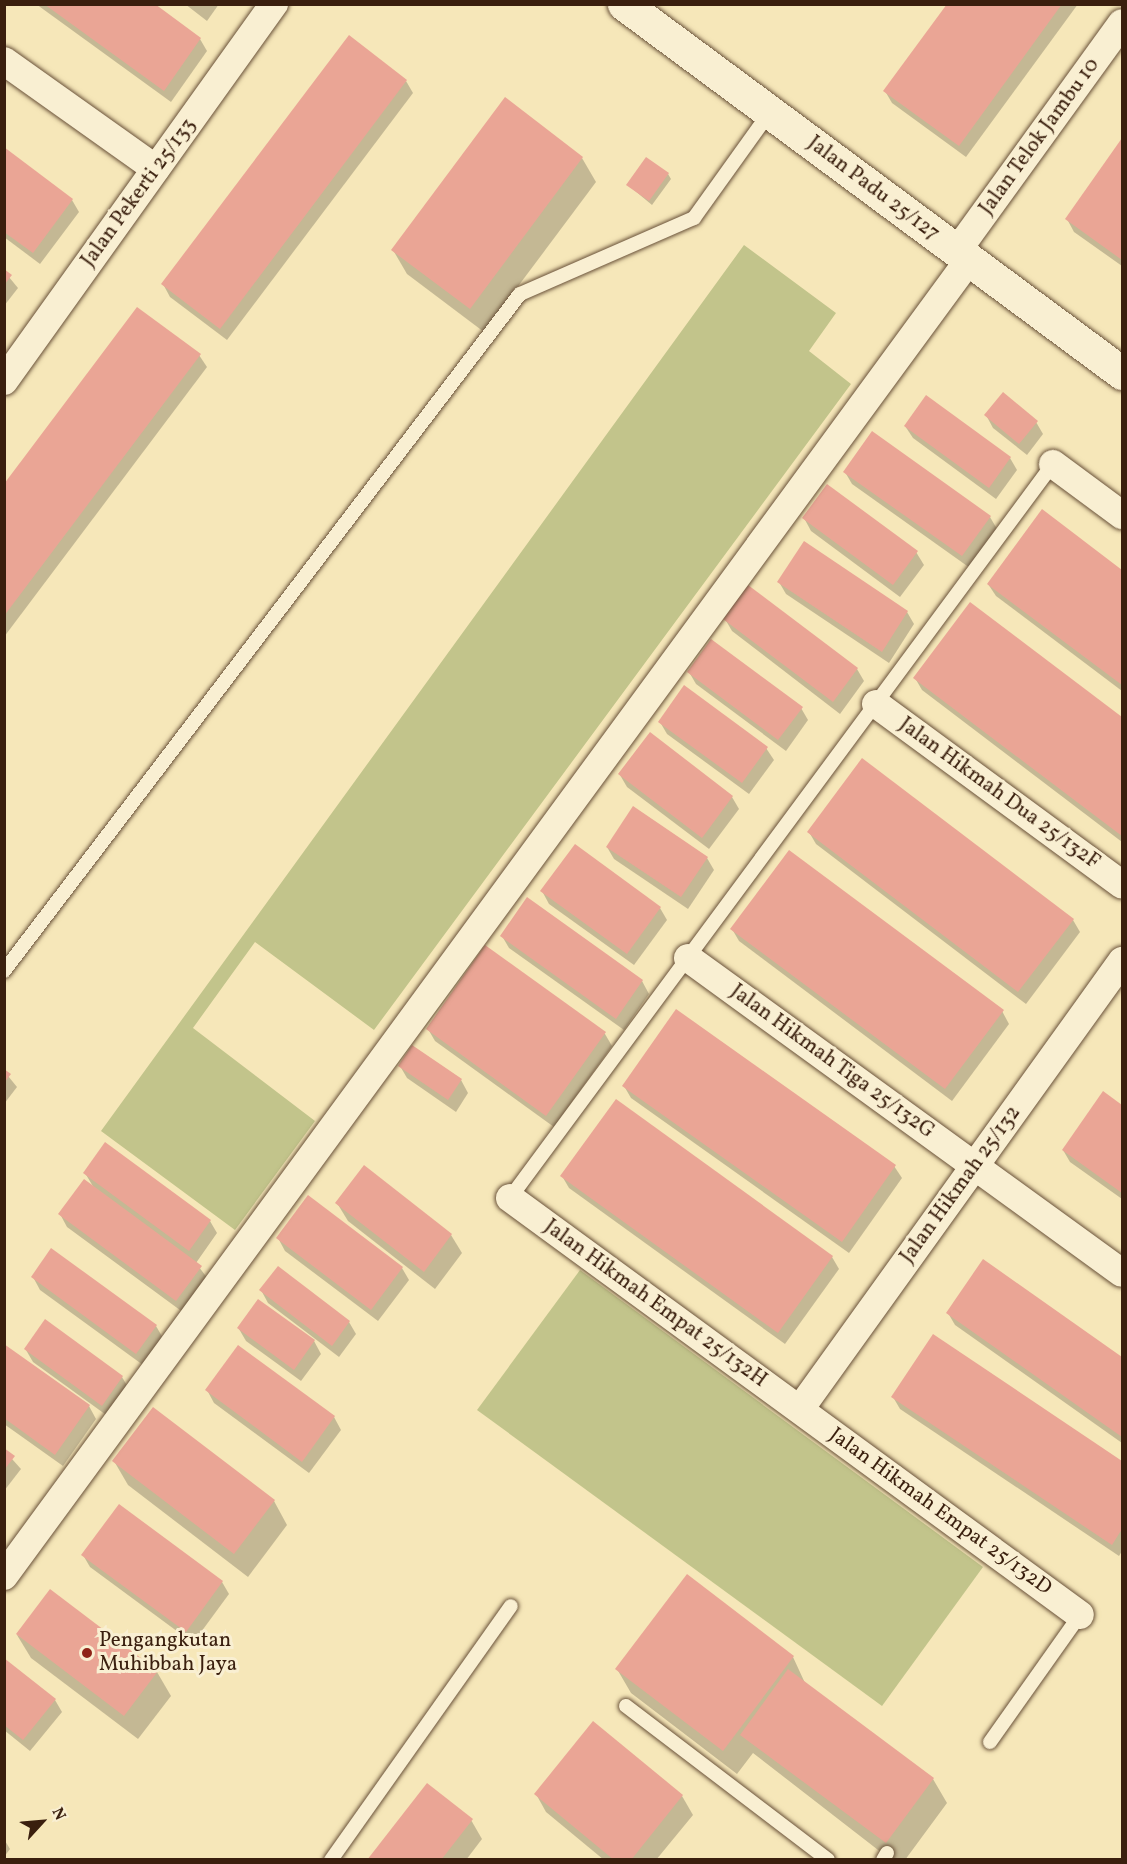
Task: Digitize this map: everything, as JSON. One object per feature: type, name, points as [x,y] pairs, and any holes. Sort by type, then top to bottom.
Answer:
[{"type":"street","name":"Jalan Pekerti 25/133","points":[[4,381],[274,4]]},
{"type":"street","name":"Jalan Padu 25/127","points":[[624,4],[1122,373]]},
{"type":"street","name":"Jalan Telok Jambu 10","points":[[4,1576],[963,255],[1122,23]]},
{"type":"street","points":[[4,61],[156,169]]},
{"type":"street","points":[[1053,464],[1122,515]]},
{"type":"street","name":"Jalan Hikmah Dua 25/132F","points":[[876,704],[1122,885]]},
{"type":"street","name":"Jalan Hikmah Tiga 25/132G","points":[[688,958],[1122,1273]]},
{"type":"street","name":"Jalan Hikmah 25/132","points":[[800,1409],[1122,961]]},
{"type":"street","name":"Jalan Hikmah Empat 25/132H","points":[[510,1198],[800,1409]]},
{"type":"street","name":"Jalan Hikmah Empat 25/132D","points":[[800,1409],[1080,1615]]},
{"type":"lane","points":[[4,971],[520,294],[694,218],[770,112]]},
{"type":"lane","points":[[510,1198],[1053,464]]},
{"type":"lane","points":[[331,1860],[511,1606]]},
{"type":"lane","points":[[990,1742],[1080,1615]]},
{"type":"lane","points":[[626,1706],[828,1860]]},
{"type":"green space","points":[[744,245],[836,313],[809,351],[851,384],[374,1030],[255,942],[193,1028],[315,1121],[235,1230],[101,1131]]},
{"type":"green space","points":[[580,1270],[983,1567],[882,1706],[477,1410]]},
{"type":"building","points":[[44,4],[155,4],[201,38],[164,91]]},
{"type":"building","points":[[947,4],[1062,4],[959,146],[883,91]]},
{"type":"building","points":[[349,35],[407,80],[220,329],[161,284]]},
{"type":"building","points":[[505,97],[583,157],[470,309],[391,250]]},
{"type":"building","points":[[1122,138],[1122,260],[1065,219]]},
{"type":"building","points":[[4,147],[73,199],[33,253],[4,232]]},
{"type":"building","points":[[646,157],[669,173],[649,201],[626,185]]},
{"type":"building","points":[[4,269],[12,275],[4,285]]},
{"type":"building","points":[[137,307],[201,354],[4,616],[4,484]]},
{"type":"building","points":[[1003,392],[1038,421],[1019,444],[984,415]]},
{"type":"building","points":[[926,395],[1011,457],[989,488],[904,426]]},
{"type":"building","points":[[872,431],[991,516],[962,556],[843,472]]},
{"type":"building","points":[[827,484],[918,551],[893,585],[802,518]]},
{"type":"building","points":[[1042,509],[1122,570],[1122,685],[987,584]]},
{"type":"building","points":[[804,541],[908,611],[882,652],[777,582]]},
{"type":"building","points":[[748,585],[858,668],[833,702],[723,619]]},
{"type":"building","points":[[970,602],[1122,717],[1122,836],[913,678]]},
{"type":"building","points":[[711,639],[803,707],[778,740],[687,672]]},
{"type":"building","points":[[684,685],[768,747],[742,783],[658,722]]},
{"type":"building","points":[[650,732],[733,796],[702,838],[618,774]]},
{"type":"building","points":[[862,758],[1074,919],[1018,992],[807,832]]},
{"type":"building","points":[[633,806],[708,857],[681,897],[606,847]]},
{"type":"building","points":[[575,844],[661,907],[627,954],[540,891]]},
{"type":"building","points":[[789,850],[1004,1010],[945,1089],[730,929]]},
{"type":"building","points":[[527,897],[643,980],[616,1019],[500,936]]},
{"type":"building","points":[[485,945],[606,1032],[546,1116],[426,1029]]},
{"type":"building","points":[[676,1009],[896,1165],[842,1242],[622,1086]]},
{"type":"building","points":[[412,1045],[462,1079],[448,1100],[398,1066]]},
{"type":"building","points":[[4,1069],[11,1074],[4,1083]]},
{"type":"building","points":[[1103,1091],[1122,1105],[1122,1193],[1062,1150]]},
{"type":"building","points":[[616,1099],[833,1256],[778,1333],[560,1176]]},
{"type":"building","points":[[105,1142],[211,1220],[189,1251],[83,1173]]},
{"type":"building","points":[[364,1165],[452,1234],[424,1272],[335,1203]]},
{"type":"building","points":[[84,1179],[202,1266],[176,1301],[58,1214]]},
{"type":"building","points":[[308,1195],[403,1267],[371,1310],[276,1238]]},
{"type":"building","points":[[51,1248],[157,1325],[136,1354],[31,1277]]},
{"type":"building","points":[[983,1259],[1122,1357],[1122,1437],[946,1313]]},
{"type":"building","points":[[278,1266],[350,1321],[332,1346],[259,1290]]},
{"type":"building","points":[[258,1299],[315,1340],[294,1370],[237,1328]]},
{"type":"building","points":[[45,1319],[123,1376],[102,1406],[24,1349]]},
{"type":"building","points":[[933,1334],[1122,1461],[1122,1529],[1112,1545],[891,1397]]},
{"type":"building","points":[[4,1344],[90,1405],[55,1455],[4,1418]]},
{"type":"building","points":[[238,1345],[335,1416],[302,1462],[205,1390]]},
{"type":"building","points":[[153,1407],[275,1500],[234,1554],[112,1461]]},
{"type":"building","points":[[4,1448],[15,1456],[4,1470]]},
{"type":"building","points":[[119,1504],[223,1581],[186,1632],[81,1555]]},
{"type":"building","points":[[687,1574],[794,1656],[723,1751],[615,1669]]},
{"type":"building","name":"Pengangkutan Muhibbah Jaya","points":[[50,1589],[158,1671],[124,1716],[16,1634]]},
{"type":"building","points":[[4,1658],[56,1699],[23,1740],[4,1725]]},
{"type":"building","points":[[788,1669],[934,1778],[886,1843],[740,1735]]},
{"type":"building","points":[[593,1721],[683,1795],[631,1860],[614,1860],[534,1794]]},
{"type":"building","points":[[427,1783],[473,1819],[441,1860],[367,1860]]},
{"type":"place","name":"Pengangkutan Muhibbah Jaya","points":[[87,1653]]}]
